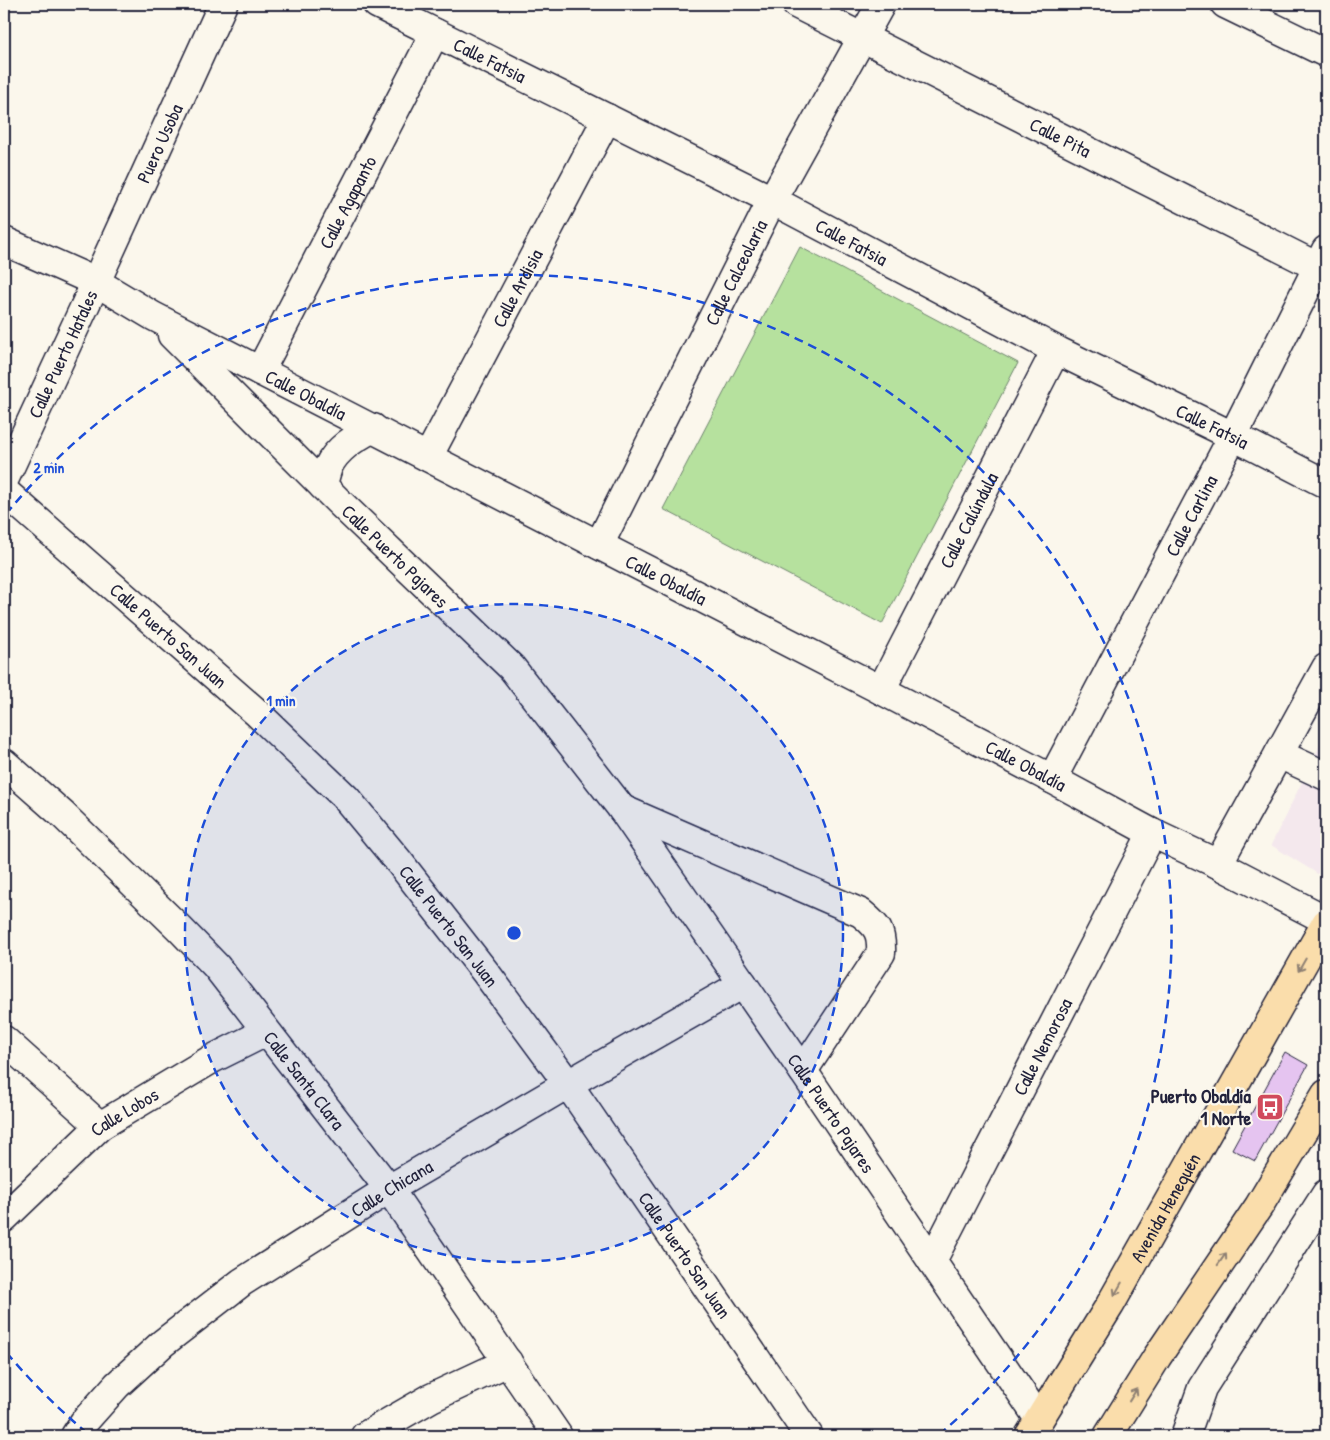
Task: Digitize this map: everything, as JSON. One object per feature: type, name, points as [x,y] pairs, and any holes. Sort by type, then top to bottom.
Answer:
[{"type":"main road","name":"Avenida Henequén","points":[[1034,1428],[1114,1296],[1326,922]]},
{"type":"main road","points":[[1108,1436],[1162,1349],[1259,1206],[1326,1094]]},
{"type":"street","name":"Puero Usoba","points":[[96,282],[223,4]]},
{"type":"street","name":"Calle Fatsia","points":[[377,4],[772,200],[1056,350],[1233,436],[1326,484]]},
{"type":"street","name":"Calle Pita","points":[[796,4],[861,38],[1324,262]]},
{"type":"street","name":"Calle Calceolaria","points":[[599,545],[772,200],[881,4]]},
{"type":"street","points":[[1224,4],[1326,53]]},
{"type":"street","name":"Calle Agapanto","points":[[260,371],[435,33]]},
{"type":"street","name":"Calle Ardisia","points":[[428,457],[607,118]]},
{"type":"street","name":"Calle Obaldía","points":[[4,241],[96,282],[153,316],[881,690],[1152,833],[1218,864],[1326,922]]},
{"type":"street","name":"Calle Carlina","points":[[1052,779],[1324,262]]},
{"type":"street","name":"Calle Puerto Hatales","points":[[4,480],[96,282]]},
{"type":"street","name":"Calle Puerto Pajares","points":[[153,316],[323,486],[512,668],[622,809],[803,1071],[932,1261],[1034,1428]]},
{"type":"street","name":"Calle Calúndula","points":[[881,690],[1056,350]]},
{"type":"street","points":[[323,486],[328,467],[339,452],[354,439],[373,428]]},
{"type":"street","name":"Calle Puerto San Juan","points":[[4,491],[256,712],[346,798],[400,863],[486,973],[568,1084],[809,1436]]},
{"type":"street","points":[[1218,864],[1326,668]]},
{"type":"street","points":[[1279,754],[1326,776]]},
{"type":"street","name":"Calle Santa Clara","points":[[4,763],[63,815],[186,934],[216,966],[389,1189],[558,1436]]},
{"type":"street","name":"Calle Puerto Pajares","points":[[622,809],[861,913],[879,931],[881,953],[803,1071]]},
{"type":"street","name":"Calle Nemorosa","points":[[932,1261],[1152,833]]},
{"type":"street","name":"Calle Chicana","points":[[75,1436],[84,1422],[117,1385],[162,1343],[242,1282],[389,1189],[743,984]]},
{"type":"street","name":"Calle Lobos","points":[[4,1218],[100,1126],[212,1059],[266,1032]]},
{"type":"street","points":[[4,1040],[100,1126]]},
{"type":"street","points":[[1184,1436],[1202,1388],[1326,1194]]},
{"type":"street","points":[[365,1436],[431,1398],[508,1362]]},
{"type":"shaded area","points":[[1326,733],[1326,861],[1318,874],[1271,845]]},
{"type":"green space","points":[[800,247],[1018,363],[882,624],[663,509]]},
{"type":"building","name":"Puerto Obaldía 1 Norte","points":[[1285,1052],[1308,1065],[1255,1161],[1232,1149]]},
{"type":"place","name":"Puerto Obaldía 1 Norte","points":[[1270,1107]]}]
